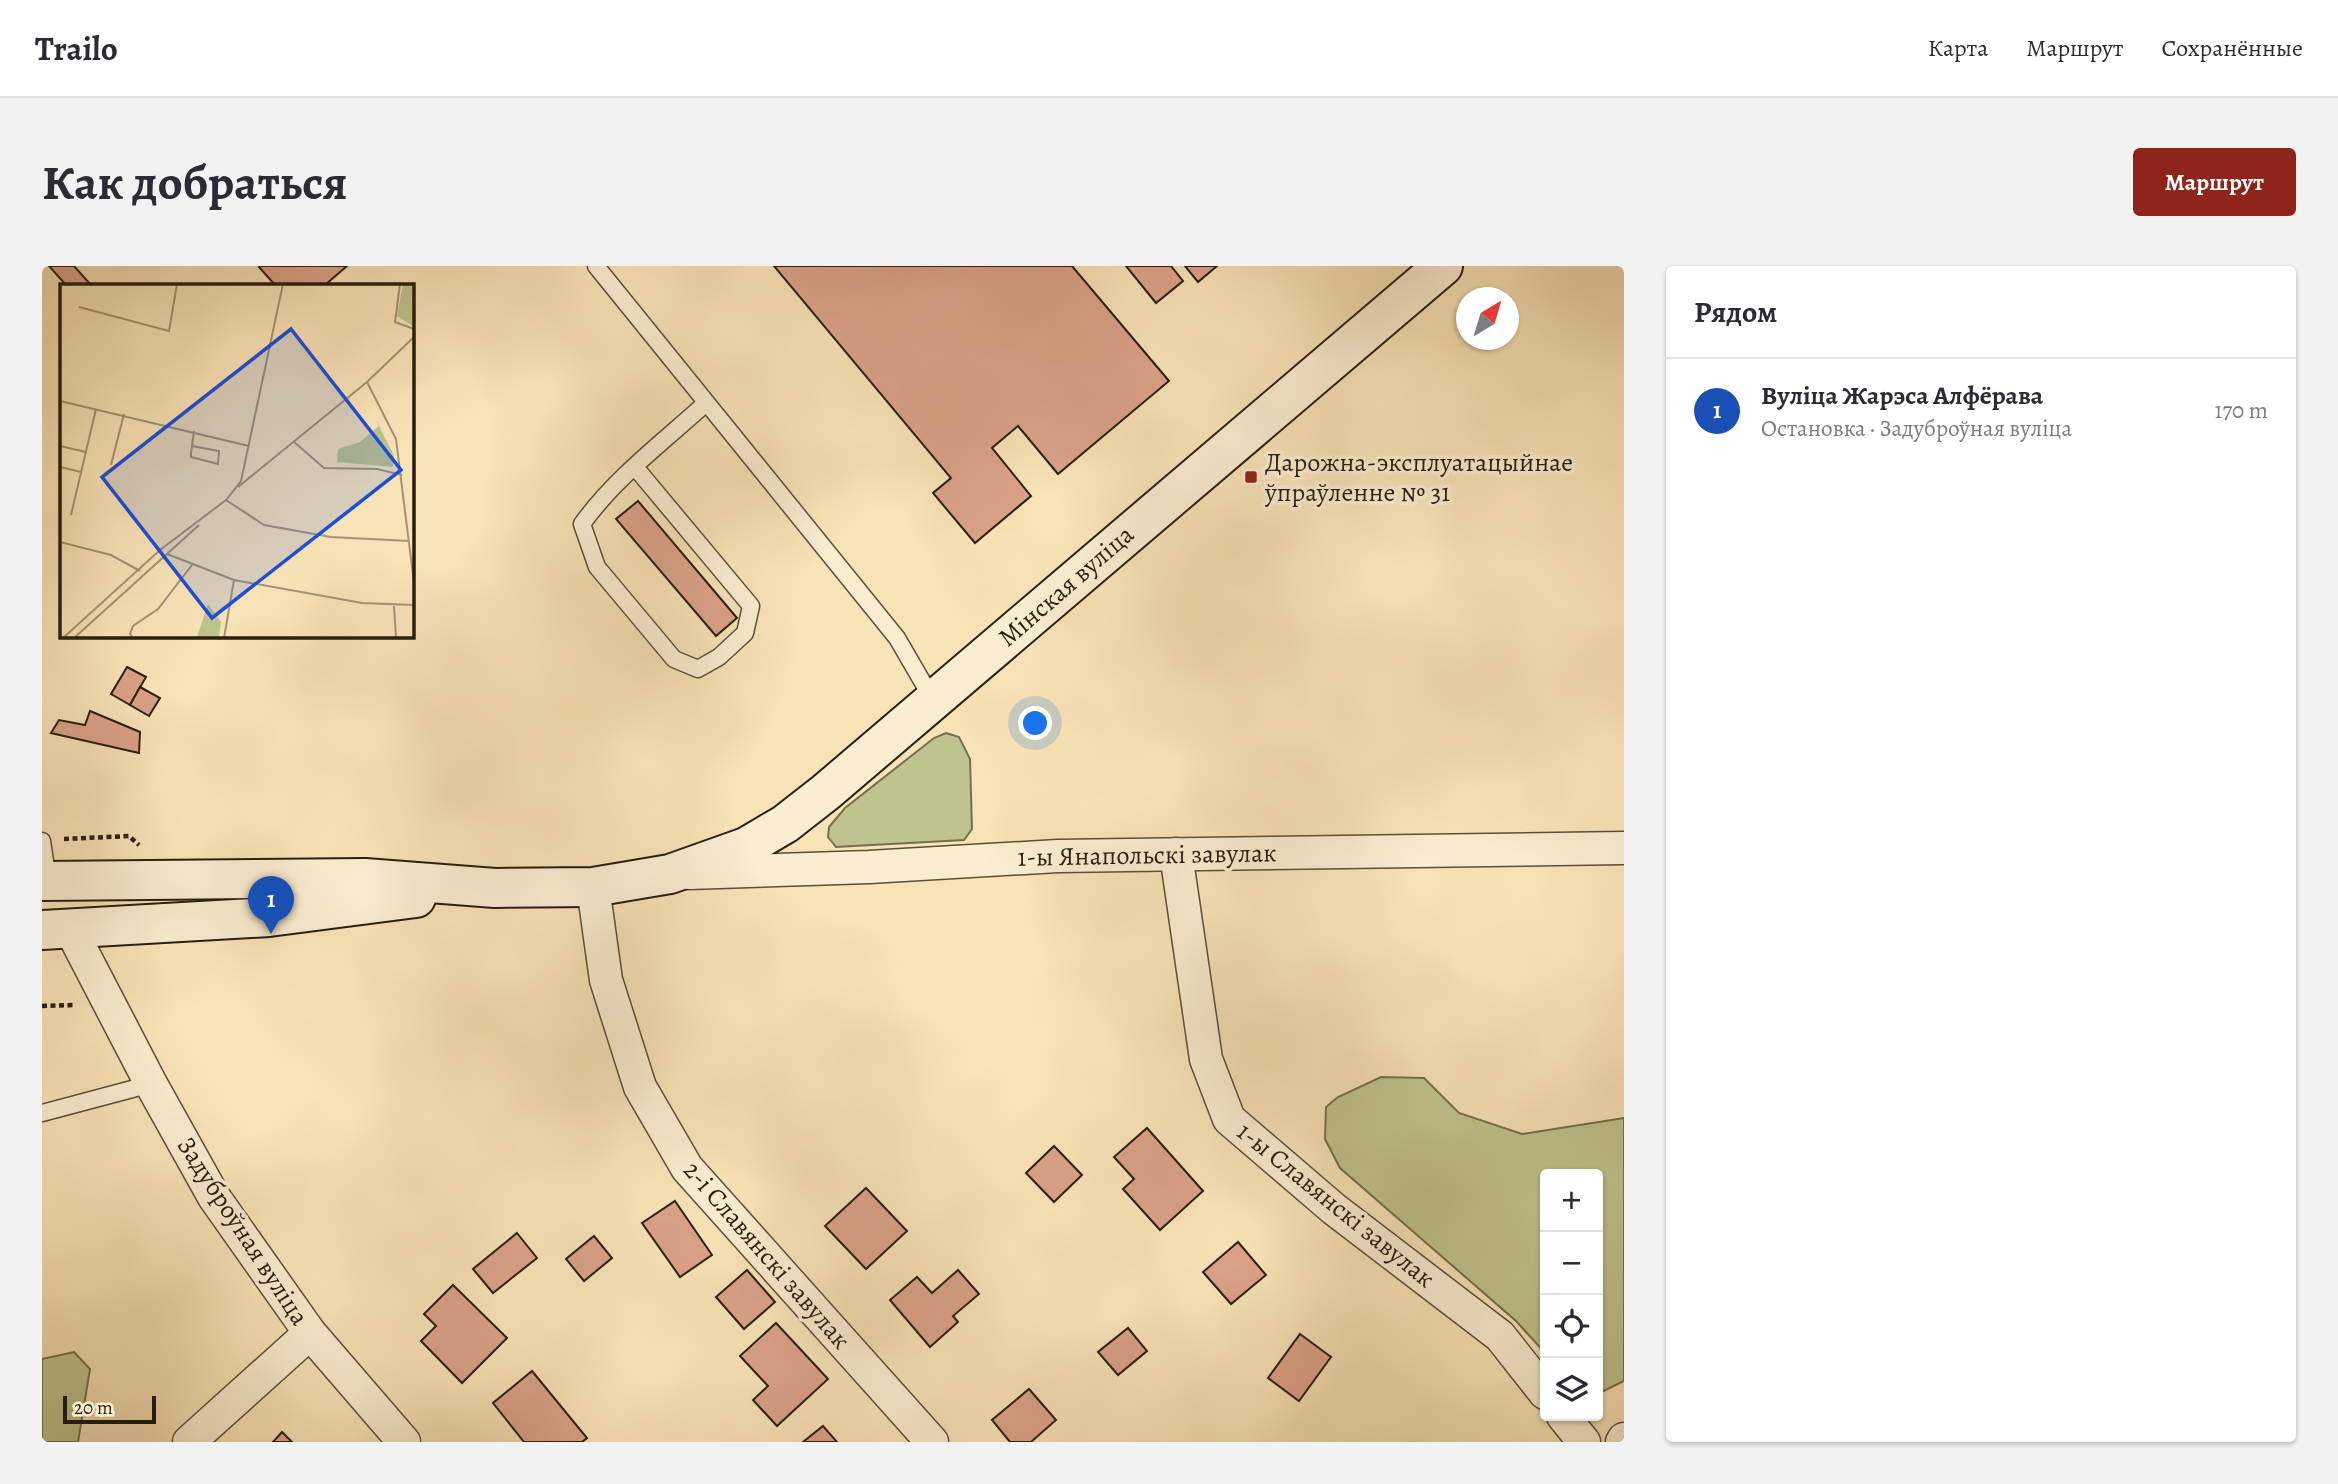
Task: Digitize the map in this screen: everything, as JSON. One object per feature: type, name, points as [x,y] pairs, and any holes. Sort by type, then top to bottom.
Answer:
[{"type":"main road","name":"Мінская вуліца","points":[[495,888],[593,887],[670,874],[746,847],[785,824],[1443,266]]},
{"type":"main road","points":[[365,878],[495,888],[269,917],[56,929],[45,881],[365,878]]},
{"type":"street","name":"1-ы Янапольскі завулак","points":[[670,874],[1058,856],[1624,848]]},
{"type":"street","name":"1-ы Славянскі завулак","points":[[1176,854],[1206,1059],[1230,1119],[1334,1209],[1500,1336],[1540,1388]]},
{"type":"street","name":"2-і Славянскі завулак","points":[[593,887],[606,980],[640,1087],[687,1168],[932,1442]]},
{"type":"street","name":"Задуброўная вуліца","points":[[56,929],[107,996],[151,1084],[214,1197],[310,1334],[404,1442]]},
{"type":"street","points":[[189,1442],[310,1334]]},
{"type":"street","points":[[1567,1421],[1584,1442]]},
{"type":"lane","points":[[596,266],[897,638],[933,700]]},
{"type":"lane","points":[[635,467],[751,606],[745,632],[719,657],[698,669],[674,659],[597,566],[582,524],[600,500],[635,467],[706,404]]},
{"type":"lane","points":[[45,881],[48,840]]},
{"type":"lane","points":[[42,1113],[151,1084]]},
{"type":"path","points":[[48,840],[129,836],[148,853]]},
{"type":"green space","points":[[946,733],[959,737],[970,759],[972,829],[964,840],[836,847],[828,837],[829,827],[845,808],[934,738]]},
{"type":"green space","points":[[1381,1077],[1424,1078],[1459,1113],[1522,1134],[1624,1118],[1624,1381],[1603,1392],[1603,1169],[1540,1169],[1540,1347],[1516,1321],[1340,1168],[1325,1139],[1326,1107],[1338,1097]]},
{"type":"green space","points":[[74,1352],[90,1369],[78,1442],[42,1442],[42,1359]]},
{"type":"building","points":[[49,266],[74,266],[90,284],[65,284]]},
{"type":"building","points":[[347,266],[326,284],[274,284],[259,267]]},
{"type":"building","points":[[774,266],[1072,266],[1169,381],[1058,474],[1018,426],[992,448],[1031,496],[975,543],[933,493],[951,478]]},
{"type":"building","points":[[1126,266],[1171,266],[1183,281],[1156,303]]},
{"type":"building","points":[[1185,266],[1217,266],[1198,282]]},
{"type":"building","points":[[638,501],[737,618],[716,636],[616,519]]},
{"type":"building","points":[[127,667],[146,677],[130,705],[111,694]]},
{"type":"building","points":[[140,687],[160,698],[149,716],[130,705]]},
{"type":"building","points":[[90,711],[140,732],[139,753],[51,733],[59,720],[85,725]]},
{"type":"building","points":[[1147,1128],[1203,1191],[1160,1230],[1123,1189],[1134,1179],[1114,1157]]},
{"type":"building","points":[[1054,1146],[1082,1175],[1054,1202],[1026,1173]]},
{"type":"building","points":[[866,1188],[907,1231],[866,1269],[825,1226]]},
{"type":"building","points":[[675,1201],[712,1255],[680,1277],[642,1223]]},
{"type":"building","points":[[517,1233],[537,1258],[493,1293],[473,1269]]},
{"type":"building","points":[[594,1236],[612,1258],[584,1281],[566,1259]]},
{"type":"building","points":[[1238,1242],[1266,1275],[1231,1304],[1203,1272]]},
{"type":"building","points":[[747,1270],[775,1302],[744,1329],[716,1297]]},
{"type":"building","points":[[958,1270],[979,1294],[953,1316],[958,1322],[930,1347],[890,1300],[917,1277],[932,1293]]},
{"type":"building","points":[[453,1285],[507,1338],[462,1383],[421,1341],[436,1326],[424,1314]]},
{"type":"building","points":[[776,1323],[828,1379],[777,1426],[753,1400],[768,1386],[740,1356]]},
{"type":"building","points":[[1128,1328],[1147,1351],[1118,1375],[1098,1352]]},
{"type":"building","points":[[1300,1334],[1331,1357],[1299,1401],[1268,1378]]},
{"type":"building","points":[[532,1371],[587,1438],[582,1442],[524,1442],[493,1403]]},
{"type":"building","points":[[1029,1389],[1056,1420],[1031,1442],[1010,1442],[992,1420]]},
{"type":"building","points":[[823,1426],[837,1442],[803,1442]]},
{"type":"building","points":[[282,1432],[292,1442],[273,1442]]},
{"type":"place","name":"Дарожна-эксплуатацыйнае ўпраўленне № 31","points":[[1251,477]]},
{"type":"place","name":"Вуліца Жарэса Алфёрава","points":[[271,934]]}]
